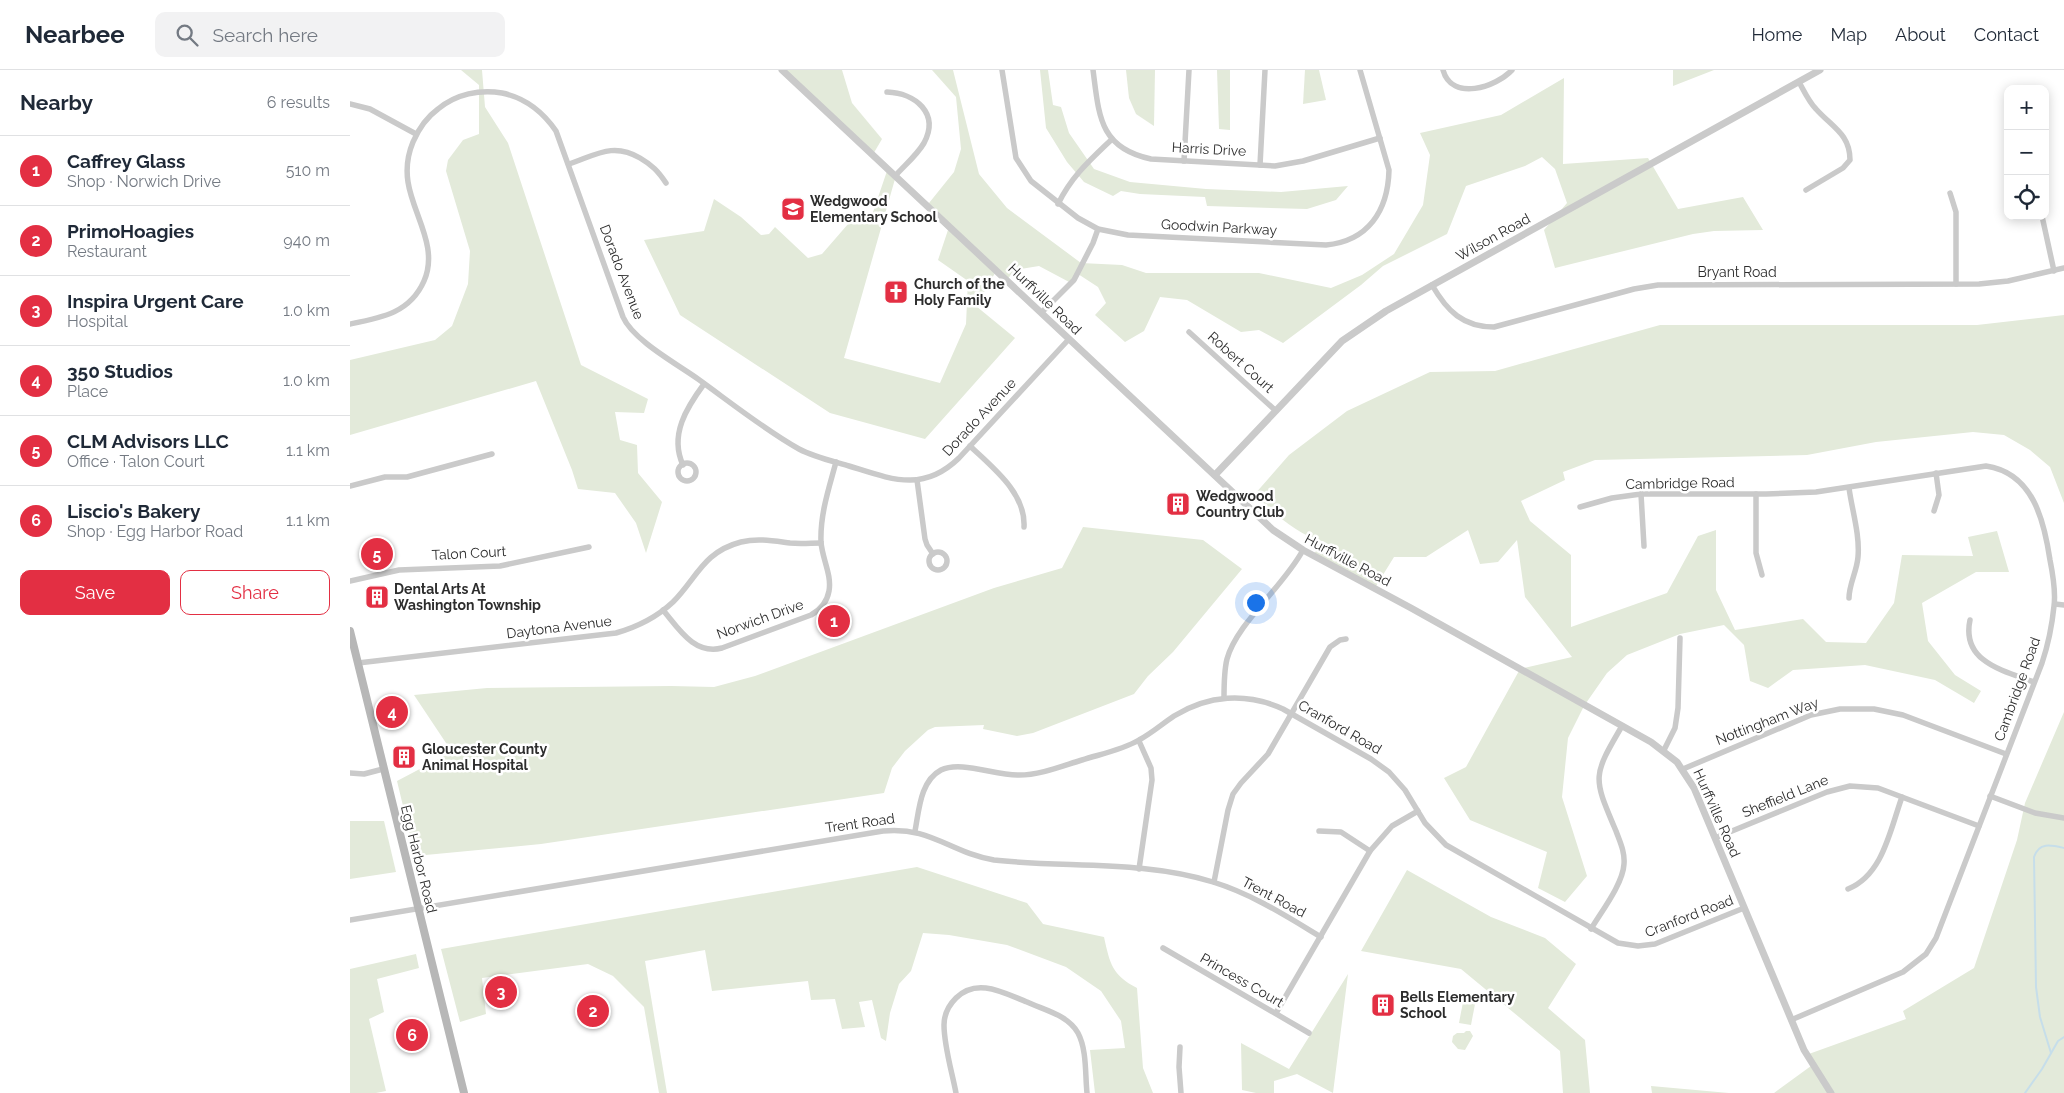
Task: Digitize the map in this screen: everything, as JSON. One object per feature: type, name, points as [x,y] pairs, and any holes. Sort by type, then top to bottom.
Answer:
[{"type":"main road","name":"Egg Harbor Road","points":[[350,631],[464,1093]]},
{"type":"street","name":"Hurffville Road","points":[[782,70],[1273,530],[1303,550],[1411,608],[1664,750],[1683,769],[1694,788],[1791,1020],[1809,1059],[1831,1093]]},
{"type":"street","name":"Goodwin Parkway","points":[[1002,70],[1016,158],[1031,181],[1078,218],[1098,229],[1128,235],[1316,244],[1340,244],[1368,227],[1376,219],[1384,204],[1389,188],[1389,170],[1360,70]]},
{"type":"street","points":[[1058,204],[1068,185],[1080,169],[1111,140],[1103,127],[1098,112],[1093,70]]},
{"type":"street","points":[[1184,160],[1188,70]]},
{"type":"street","points":[[1260,165],[1265,70]]},
{"type":"street","points":[[1444,70],[1448,81],[1458,87],[1470,89],[1480,88],[1496,81],[1512,70]]},
{"type":"street","name":"Wilson Road","points":[[1215,475],[1342,341],[1386,311],[1820,70]]},
{"type":"street","points":[[1799,82],[1815,108],[1848,141],[1850,150],[1850,160],[1843,168],[1806,190]]},
{"type":"street","name":"Dorado Avenue","points":[[350,324],[385,317],[398,312],[414,297],[425,279],[429,262],[428,246],[407,178],[408,159],[416,134],[430,115],[454,99],[481,92],[506,94],[526,102],[547,118],[556,131],[626,324],[637,336],[799,449],[895,480],[918,480],[933,476],[943,471],[970,446],[1069,339]]},
{"type":"street","points":[[887,92],[907,94],[918,101],[926,112],[928,122],[928,132],[922,146],[896,175]]},
{"type":"street","points":[[350,104],[370,110],[416,134]]},
{"type":"street","name":"Harris Drive","points":[[1111,140],[1124,150],[1138,156],[1260,165],[1285,165],[1380,138]]},
{"type":"street","points":[[569,164],[606,151],[620,149],[632,153],[653,166],[666,183]]},
{"type":"street","points":[[1950,193],[1956,212],[1956,284]]},
{"type":"street","points":[[2043,220],[2054,271]]},
{"type":"street","points":[[1042,312],[1074,280],[1094,243],[1098,229]]},
{"type":"street","name":"Bryant Road","points":[[1432,285],[1441,301],[1458,318],[1469,323],[1494,327],[1634,289],[1666,284],[1999,283],[2064,268]]},
{"type":"street","name":"Robert Court","points":[[1189,332],[1276,411]]},
{"type":"street","points":[[683,465],[678,444],[681,423],[689,405],[704,384]]},
{"type":"street","points":[[970,446],[999,474],[1017,497],[1024,514],[1024,527]]},
{"type":"street","points":[[350,486],[385,477],[407,477],[492,454]]},
{"type":"street","name":"Norwich Drive","points":[[663,610],[690,642],[710,650],[722,648],[810,615],[823,605],[830,582],[821,543],[824,505],[836,462]]},
{"type":"street","name":"Cambridge Road","points":[[1580,507],[1619,496],[1641,494],[1797,494],[1849,488],[1986,466],[2005,471],[2023,485],[2034,501],[2044,530],[2053,577],[2054,604],[2047,646],[1940,930],[1926,954],[1912,966],[1894,977],[1791,1020]]},
{"type":"street","points":[[1934,511],[1939,495],[1936,473]]},
{"type":"street","points":[[918,480],[926,544],[933,554]]},
{"type":"street","points":[[1849,488],[1858,553],[1856,570],[1850,585],[1849,598]]},
{"type":"street","points":[[1641,494],[1644,546]]},
{"type":"street","points":[[1756,494],[1756,553],[1762,575]]},
{"type":"street","name":"Daytona Avenue","points":[[358,663],[616,633],[639,625],[663,610],[678,596],[701,566],[717,553],[733,545],[765,540],[792,543],[821,543]]},
{"type":"street","name":"Talon Court","points":[[350,581],[399,570],[500,566],[589,547]]},
{"type":"street","points":[[1224,698],[1226,661],[1232,646],[1244,628],[1288,575],[1303,550]]},
{"type":"street","points":[[2054,604],[2064,605]]},
{"type":"street","points":[[1970,620],[1969,638],[1974,649],[1982,658],[1994,667],[2034,682]]},
{"type":"street","points":[[1664,750],[1675,728],[1678,708],[1680,638]]},
{"type":"street","points":[[1214,882],[1228,810],[1233,794],[1240,783],[1268,754],[1330,647],[1340,640],[1346,639]]},
{"type":"street","name":"Cranford Road","points":[[915,831],[924,789],[935,774],[946,768],[961,767],[996,774],[1028,775],[1124,748],[1139,741],[1181,712],[1205,702],[1224,698],[1260,700],[1291,713],[1390,772],[1406,790],[1433,833],[1454,850],[1618,943],[1643,946],[1668,940],[1744,908]]},
{"type":"street","name":"Nottingham Way","points":[[1683,769],[1812,715],[1840,709],[1874,710],[1903,715],[2006,754]]},
{"type":"street","points":[[1592,929],[1620,879],[1624,867],[1623,849],[1601,794],[1598,780],[1602,761],[1622,726]]},
{"type":"street","points":[[1139,741],[1151,768],[1152,780],[1139,869]]},
{"type":"street","points":[[350,773],[364,774],[384,769]]},
{"type":"street","name":"Sheffield Lane","points":[[1715,838],[1827,792],[1844,787],[1871,787],[1979,826]]},
{"type":"street","points":[[1990,796],[2035,813],[2064,818]]},
{"type":"street","points":[[1848,889],[1864,881],[1878,864],[1902,797]]},
{"type":"street","points":[[1276,1013],[1370,851],[1392,826],[1418,811]]},
{"type":"street","name":"Trent Road","points":[[350,920],[883,831],[915,831],[972,855],[994,860],[1173,872],[1214,882],[1265,904],[1321,937]]},
{"type":"street","points":[[1319,831],[1341,832],[1370,851]]},
{"type":"street","name":"Princess Court","points":[[1163,948],[1309,1033]]},
{"type":"street","points":[[956,1093],[946,1034],[946,1016],[953,1000],[959,994],[982,987],[997,990],[1033,1005],[1060,1017],[1073,1026],[1081,1040],[1087,1093]]},
{"type":"street","points":[[1180,1048],[1181,1093]]},
{"type":"green space","points":[[461,70],[482,70],[485,107],[508,143],[581,365],[648,399],[644,413],[615,412],[620,440],[637,445],[638,473],[662,502],[646,553],[636,523],[615,493],[578,489],[536,381],[350,435],[350,360],[435,340],[452,326],[468,284],[470,251],[446,171],[448,160],[463,140],[479,134],[479,85]]},
{"type":"green space","points":[[785,70],[842,70],[852,103],[882,139],[872,156]]},
{"type":"green space","points":[[932,70],[953,70],[979,174],[1007,208],[1081,263],[1122,265],[1146,273],[1259,273],[1331,288],[1362,275],[1394,254],[1423,205],[1430,155],[1420,133],[1501,115],[1564,78],[1563,164],[1648,158],[1678,209],[1743,197],[1763,230],[1714,231],[1693,234],[1555,268],[1544,230],[1567,203],[1555,169],[1542,157],[1525,166],[1466,186],[1447,234],[1383,266],[1361,285],[1283,343],[1259,330],[1241,332],[1187,300],[1160,297],[1144,331],[1125,342],[1095,315],[1106,303],[1098,287],[1078,274],[1071,283],[1039,266],[1015,270],[1005,282],[995,273],[976,306],[1015,338],[925,439],[830,413],[680,315],[644,240],[704,231],[714,199],[741,217],[761,235],[769,234],[775,227],[808,258],[822,254],[855,216],[871,218],[887,171],[895,179],[844,358],[940,383],[966,324],[968,281],[938,260],[948,230],[925,208],[954,172],[961,149],[956,97]]},
{"type":"green space","points":[[1040,70],[1048,70],[1053,105],[1061,107],[1069,133],[1094,169],[1130,182],[1206,189],[1281,192],[1348,186],[1336,200],[1307,209],[1207,206],[1205,197],[1140,194],[1121,191],[1113,196],[1084,182],[1067,162],[1046,128]]},
{"type":"green space","points":[[1126,70],[1155,70],[1154,126],[1136,114],[1129,98]]},
{"type":"green space","points":[[1217,70],[1230,70],[1230,130],[1219,129]]},
{"type":"green space","points":[[1305,70],[1319,70],[1326,100],[1303,104]]},
{"type":"green space","points":[[1673,70],[1714,70],[1673,86]]},
{"type":"green space","points":[[2064,315],[2064,503],[2050,467],[2030,450],[2004,435],[1973,432],[1876,442],[1807,455],[1595,460],[1563,472],[1565,480],[1521,501],[1530,521],[1571,555],[1571,627],[1667,593],[1698,536],[1716,530],[1716,590],[1735,630],[1803,619],[1826,642],[1866,643],[1894,603],[1902,555],[1973,556],[1968,537],[1997,531],[2009,572],[1976,572],[1922,603],[1928,641],[1955,675],[1981,691],[1974,703],[1935,680],[1865,665],[1793,670],[1768,688],[1750,681],[1744,645],[1724,625],[1680,634],[1627,655],[1607,673],[1584,706],[1568,738],[1562,797],[1587,876],[1565,902],[1538,888],[1547,852],[1470,820],[1444,778],[1466,767],[1520,669],[1572,657],[1525,597],[1517,540],[1498,562],[1480,564],[1468,530],[1426,557],[1394,557],[1373,591],[1312,555],[1325,542],[1296,529],[1254,495],[1289,455],[1347,411],[1430,372],[1495,371],[1660,325],[1977,325]]},
{"type":"green space","name":"Wedgwood Country Club","points":[[1083,527],[1203,540],[1242,569],[1173,652],[1148,676],[1134,694],[1033,733],[1017,736],[983,729],[984,725],[935,727],[928,730],[905,751],[892,768],[884,793],[541,844],[415,856],[397,781],[452,752],[414,695],[487,688],[714,687],[755,676],[994,588],[1062,568]]},
{"type":"green space","points":[[2064,712],[2064,1093],[1774,1093],[1811,1066],[1806,1055],[1906,1019],[1903,1011],[1974,968],[2017,840],[2025,803]]},
{"type":"green space","points":[[350,821],[384,821],[396,872],[350,879]]},
{"type":"green space","points":[[917,867],[1027,903],[1043,924],[1104,937],[1113,968],[1122,978],[1137,988],[1143,1068],[1153,1093],[1095,1093],[1090,1050],[1125,1048],[1121,1021],[1101,991],[1066,967],[1007,945],[949,935],[923,933],[911,971],[899,984],[890,1013],[886,1041],[881,1038],[872,1000],[859,1002],[865,1027],[842,1029],[835,999],[811,1000],[808,981],[712,991],[705,950],[645,961],[667,1093],[659,1093],[644,1007],[613,976],[588,964],[482,978],[486,1014],[460,1022],[441,949]]},
{"type":"green space","points":[[1407,870],[1491,917],[1545,938],[1576,964],[1548,1008],[1585,1040],[1590,1093],[1563,1093],[1560,1051],[1461,969],[1361,951]]},
{"type":"green space","points":[[416,954],[419,968],[377,979],[384,1012],[369,1019],[386,1091],[350,1093],[350,969]]},
{"type":"green space","points":[[1348,974],[1333,1093],[1297,1074],[1274,1081],[1274,1093],[1256,1093],[1242,1090],[1241,1043],[1289,1069]]},
{"type":"green space","points":[[1463,1002],[1475,1004],[1471,1025],[1459,1023]]},
{"type":"green space","points":[[1470,1031],[1473,1036],[1465,1050],[1458,1049],[1452,1042],[1453,1036]]},
{"type":"green space","points":[[1651,1086],[1729,1093],[1652,1093]]},
{"type":"waterway","points":[[2051,1053],[2040,1017],[2036,987],[2034,857],[2036,852],[2042,847],[2064,848]]},
{"type":"waterway","points":[[2025,1093],[2058,1041],[2064,1037]]},
{"type":"place","name":"Wedgwood Elementary School","points":[[793,209]]},
{"type":"place","name":"Church of the Holy Family","points":[[896,292]]},
{"type":"place","name":"Wedgwood Country Club","points":[[1178,504]]},
{"type":"place","name":"CLM Advisors LLC","points":[[377,554]]},
{"type":"place","name":"Dental Arts At Washington Township","points":[[377,597]]},
{"type":"place","name":"Caffrey Glass","points":[[834,621]]},
{"type":"place","name":"350 Studios","points":[[392,712]]},
{"type":"place","name":"Gloucester County Animal Hospital","points":[[404,757]]},
{"type":"place","name":"Inspira Urgent Care","points":[[501,992]]},
{"type":"place","name":"Bells Elementary School","points":[[1383,1005]]},
{"type":"place","name":"PrimoHoagies","points":[[593,1011]]},
{"type":"place","name":"Liscio's Bakery","points":[[412,1035]]}]
